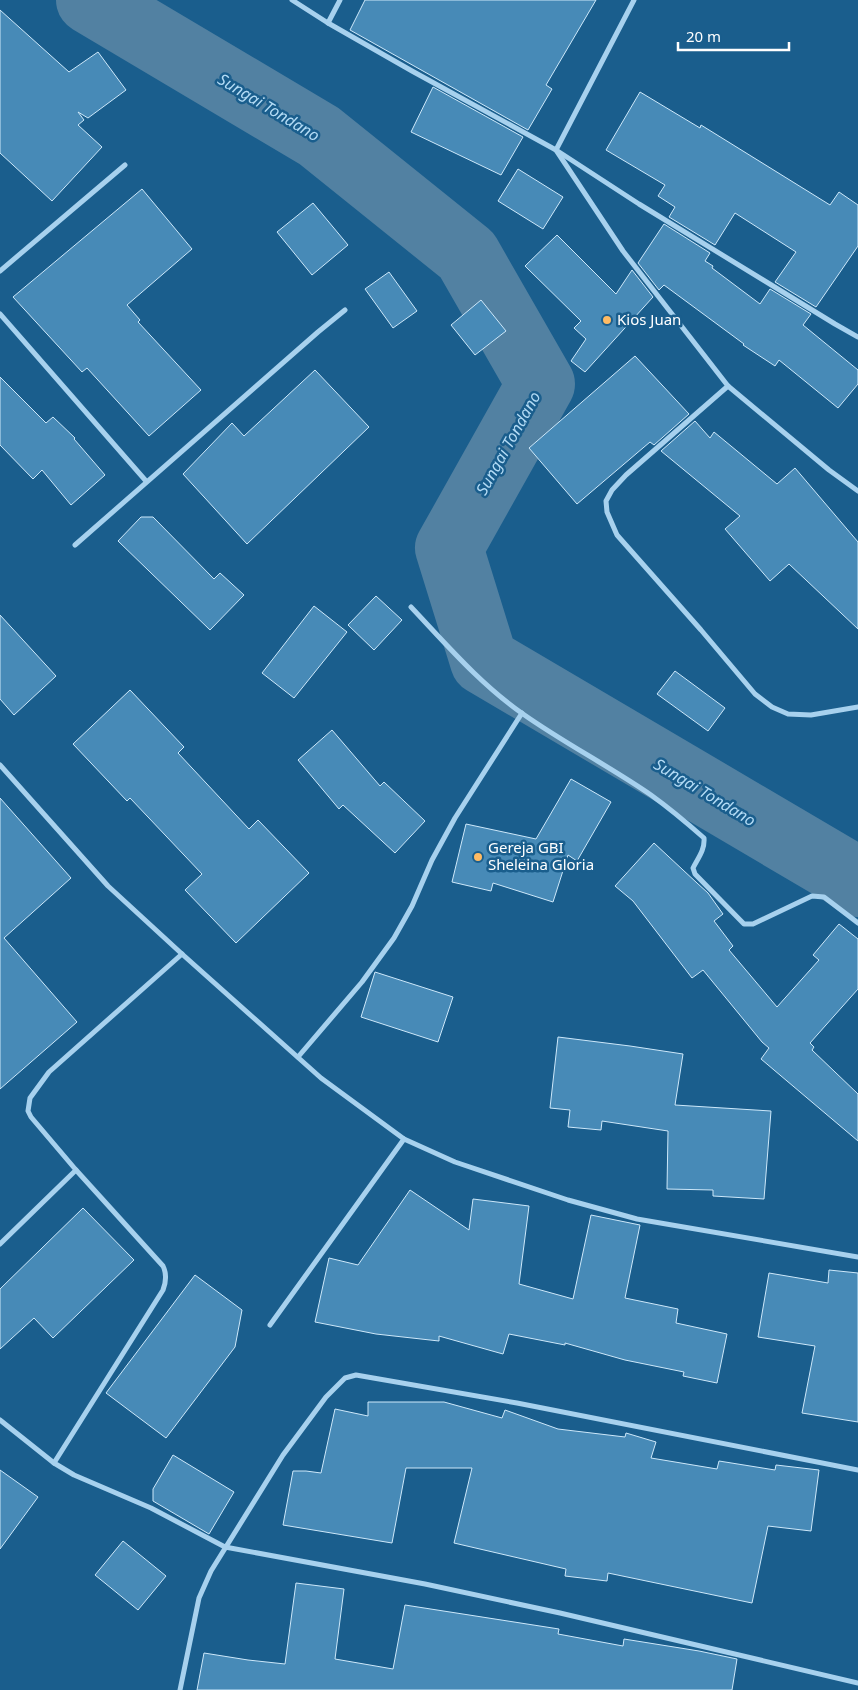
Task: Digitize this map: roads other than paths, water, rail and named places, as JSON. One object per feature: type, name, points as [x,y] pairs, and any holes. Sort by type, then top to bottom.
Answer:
[{"type":"street","points":[[292,0],[412,72],[556,150],[648,209],[858,337]]},
{"type":"street","points":[[328,23],[340,0]]},
{"type":"street","points":[[556,150],[634,0]]},
{"type":"street","points":[[556,150],[623,251],[728,386],[858,492]]},
{"type":"street","points":[[0,270],[124,165]]},
{"type":"street","points":[[75,545],[146,481],[345,310]]},
{"type":"street","points":[[0,314],[146,481]]},
{"type":"street","points":[[728,386],[626,475],[612,490],[606,501],[607,512],[617,535],[701,630],[754,694],[772,707],[788,714],[811,715],[858,707]]},
{"type":"street","points":[[410,607],[445,645],[484,682],[522,713],[650,795],[704,838],[702,853],[693,868],[695,874],[744,924],[754,924],[812,896],[824,897],[858,923]]},
{"type":"street","points":[[298,1057],[362,982],[394,938],[412,906],[432,860],[455,818],[522,713]]},
{"type":"street","points":[[0,765],[108,886],[328,1084],[404,1139],[456,1162],[568,1200],[638,1219],[858,1257]]},
{"type":"street","points":[[54,1463],[163,1290],[166,1271],[161,1263],[76,1170],[31,1117],[28,1111],[30,1098],[41,1082],[62,1060],[182,954]]},
{"type":"street","points":[[270,1325],[404,1139]]},
{"type":"street","points":[[0,1244],[76,1170]]},
{"type":"street","points":[[180,1690],[199,1598],[211,1571],[283,1455],[326,1397],[344,1378],[356,1375],[518,1404],[858,1470]]},
{"type":"street","points":[[0,1420],[54,1463],[74,1475],[151,1508],[225,1546],[434,1586],[560,1613],[858,1683]]},
{"type":"waterway","name":"Sungai Tondano","points":[[90,0],[319,136],[467,255],[541,384],[449,548],[484,661],[858,883]]},
{"type":"place","name":"Kios Juan","points":[[607,320]]},
{"type":"place","name":"Gereja GBI Sheleina Gloria","points":[[478,857]]}]
